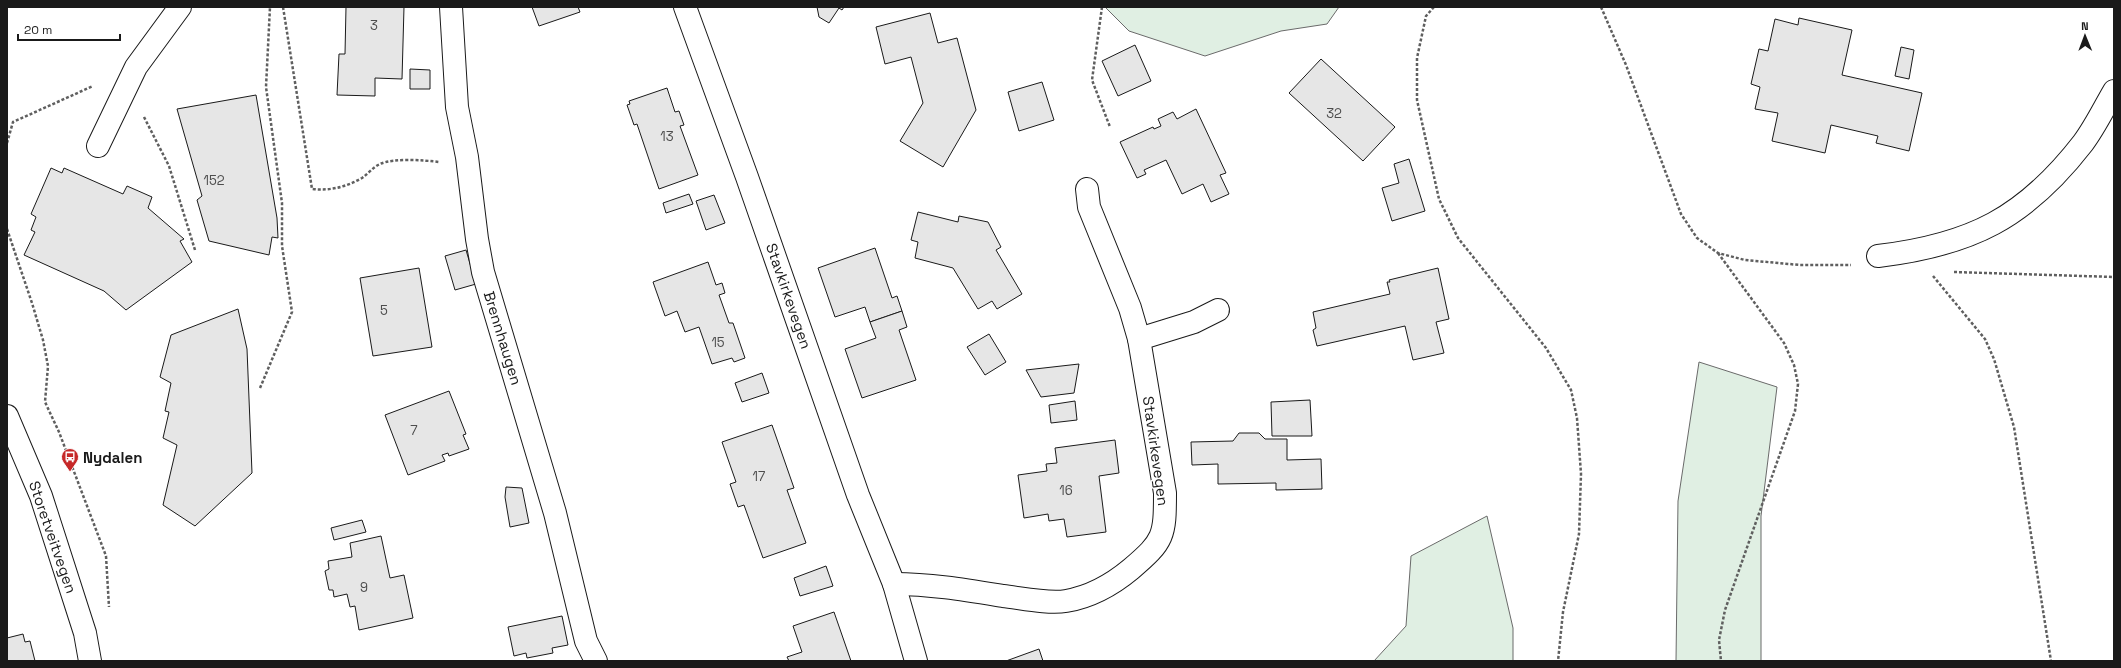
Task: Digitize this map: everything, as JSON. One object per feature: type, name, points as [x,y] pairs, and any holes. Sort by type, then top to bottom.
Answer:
[{"type":"street","points":[[98,146],[136,67],[180,7]]},
{"type":"street","name":"Brennhaugen","points":[[451,7],[457,107],[468,166],[477,239],[483,272],[555,513],[586,641],[596,661]]},
{"type":"street","name":"Stavkirkevegen","points":[[685,7],[747,177],[858,495],[894,584],[916,661]]},
{"type":"street","points":[[1878,256],[1912,252],[1962,239],[2008,216],[2031,200],[2054,177],[2084,142],[2114,91]]},
{"type":"street","name":"Stavkirkevegen","points":[[894,584],[925,584],[1030,600],[1066,601],[1099,590],[1123,576],[1154,550],[1161,537],[1165,519],[1165,493],[1139,339],[1130,308],[1089,207],[1087,189]]},
{"type":"street","points":[[1139,339],[1194,322],[1218,310]]},
{"type":"street","name":"Storetveitvegen","points":[[7,416],[41,496],[84,633],[90,661]]},
{"type":"path","points":[[260,388],[292,312],[282,246],[282,203],[266,87],[270,7]]},
{"type":"path","points":[[284,7],[312,190],[327,191],[345,186],[363,177],[380,164],[402,161],[430,161],[468,166]]},
{"type":"path","points":[[1102,7],[1092,80],[1110,127]]},
{"type":"path","points":[[1434,7],[1426,16],[1417,58],[1417,100],[1439,199],[1458,238],[1546,348],[1571,390],[1577,418],[1581,474],[1579,534],[1563,612],[1558,661]]},
{"type":"path","points":[[1601,7],[1626,65],[1681,214],[1697,238],[1718,253],[1784,343],[1794,365],[1798,384],[1795,411],[1725,610],[1719,640],[1721,661]]},
{"type":"path","points":[[7,143],[13,122],[136,67]]},
{"type":"path","points":[[119,103],[145,117],[169,166],[195,250]]},
{"type":"path","points":[[7,230],[43,340],[48,366],[45,402],[59,432],[106,556],[110,614]]},
{"type":"path","points":[[1912,252],[1985,339],[1994,359],[2014,427],[2051,661]]},
{"type":"path","points":[[1718,253],[1745,260],[1800,265],[1860,264],[1878,256]]},
{"type":"path","points":[[1952,272],[2114,277]]},
{"type":"green space","points":[[1105,7],[1339,7],[1327,24],[1281,31],[1205,56],[1129,31]]},
{"type":"green space","points":[[1699,362],[1777,387],[1761,516],[1761,661],[1676,661],[1678,501]]},
{"type":"green space","points":[[1487,516],[1513,628],[1513,661],[1374,661],[1406,626],[1411,556]]},
{"type":"building","points":[[346,7],[404,7],[402,79],[375,78],[375,96],[337,95],[339,54],[345,54]]},
{"type":"building","points":[[532,7],[578,7],[580,12],[539,26]]},
{"type":"building","points":[[817,7],[844,7],[842,10],[839,8],[829,23],[819,17]]},
{"type":"building","points":[[930,13],[938,43],[957,38],[976,110],[943,167],[900,141],[923,103],[911,57],[885,64],[876,27]]},
{"type":"building","points":[[1799,18],[1852,30],[1842,75],[1922,93],[1909,151],[1876,143],[1878,136],[1831,125],[1825,153],[1772,141],[1778,113],[1755,109],[1760,87],[1751,84],[1759,49],[1768,51],[1775,19],[1798,25]]},
{"type":"building","points":[[1135,45],[1151,81],[1118,96],[1102,61]]},
{"type":"building","points":[[1901,47],[1914,50],[1909,79],[1895,76]]},
{"type":"building","points":[[1321,59],[1395,127],[1363,161],[1289,93]]},
{"type":"building","points":[[410,69],[430,70],[430,89],[410,89]]},
{"type":"building","points":[[1042,82],[1054,120],[1019,131],[1008,92]]},
{"type":"building","points":[[667,88],[675,112],[679,111],[684,125],[680,126],[698,175],[659,189],[637,124],[634,125],[627,105],[630,104],[629,101]]},
{"type":"building","points":[[256,95],[277,218],[278,238],[272,237],[269,255],[209,241],[197,200],[202,196],[177,109]]},
{"type":"building","points":[[1196,109],[1226,173],[1220,175],[1229,194],[1211,202],[1203,184],[1182,194],[1166,160],[1144,170],[1146,174],[1137,178],[1120,142],[1153,127],[1154,129],[1161,126],[1158,119],[1173,112],[1177,119]]},
{"type":"building","points":[[1409,159],[1425,211],[1392,221],[1382,188],[1399,183],[1394,164]]},
{"type":"building","points":[[51,168],[62,173],[64,168],[123,194],[127,186],[152,197],[148,208],[184,239],[180,241],[192,262],[126,310],[104,291],[24,255],[35,232],[31,230],[36,217],[31,214]]},
{"type":"building","points":[[689,194],[693,204],[666,213],[663,203]]},
{"type":"building","points":[[714,195],[725,223],[706,230],[696,201]]},
{"type":"building","points":[[918,212],[958,222],[959,216],[988,222],[1001,247],[996,250],[1022,294],[997,309],[992,301],[978,309],[953,268],[915,258],[918,242],[911,240]]},
{"type":"building","points":[[875,248],[892,298],[897,296],[902,311],[870,322],[865,307],[835,317],[818,268]]},
{"type":"building","points":[[466,250],[476,284],[455,290],[445,256]]},
{"type":"building","points":[[708,262],[716,285],[722,283],[725,293],[719,295],[729,323],[733,323],[745,358],[734,362],[732,358],[712,364],[699,327],[685,332],[677,311],[665,316],[653,282]]},
{"type":"building","points":[[419,268],[432,347],[373,356],[360,278]]},
{"type":"building","points":[[1438,268],[1449,319],[1436,322],[1444,353],[1413,360],[1405,326],[1317,346],[1313,330],[1316,328],[1313,312],[1390,294],[1387,282],[1390,282],[1389,280]]},
{"type":"building","points":[[238,309],[247,349],[252,473],[195,526],[163,505],[177,445],[163,438],[169,412],[165,411],[171,383],[160,377],[171,335]]},
{"type":"building","points":[[902,311],[907,327],[899,330],[916,380],[862,398],[845,349],[876,338],[870,322]]},
{"type":"building","points":[[989,334],[1006,362],[985,375],[967,347]]},
{"type":"building","points":[[1079,364],[1074,393],[1041,397],[1026,370]]},
{"type":"building","points":[[762,373],[769,393],[742,402],[735,383]]},
{"type":"building","points":[[449,391],[466,434],[463,435],[469,449],[449,456],[448,453],[442,455],[445,461],[408,475],[385,415]]},
{"type":"building","points":[[1310,400],[1312,436],[1272,436],[1271,402]]},
{"type":"building","points":[[1075,401],[1077,420],[1051,423],[1049,405]]},
{"type":"building","points":[[772,425],[794,488],[787,490],[806,543],[763,558],[744,505],[738,507],[730,484],[736,482],[722,442]]},
{"type":"building","points":[[1239,433],[1259,433],[1265,439],[1287,439],[1287,460],[1321,459],[1322,489],[1276,490],[1276,483],[1218,484],[1218,464],[1192,465],[1191,442],[1233,441]]},
{"type":"building","points":[[1115,440],[1119,473],[1099,476],[1106,532],[1067,537],[1064,519],[1049,521],[1048,514],[1024,518],[1018,475],[1047,471],[1046,464],[1057,463],[1055,448]]},
{"type":"building","points":[[506,487],[522,488],[529,523],[510,527],[505,497]]},
{"type":"building","points":[[362,520],[366,532],[334,540],[331,528]]},
{"type":"building","points":[[381,536],[390,578],[404,575],[413,618],[359,630],[355,606],[350,607],[347,594],[334,597],[333,590],[329,590],[325,571],[329,569],[328,561],[352,557],[350,543]]},
{"type":"building","points":[[826,566],[833,586],[800,596],[794,578]]},
{"type":"building","points":[[834,612],[851,661],[789,661],[787,657],[802,652],[793,626]]},
{"type":"building","points":[[562,616],[568,645],[552,648],[553,653],[527,658],[526,653],[514,656],[508,627]]},
{"type":"building","points":[[23,634],[25,642],[30,641],[35,661],[7,661],[7,638]]},
{"type":"building","points":[[1039,649],[1043,661],[1006,661]]},
{"type":"place","name":"Nydalen","points":[[70,472]]}]
